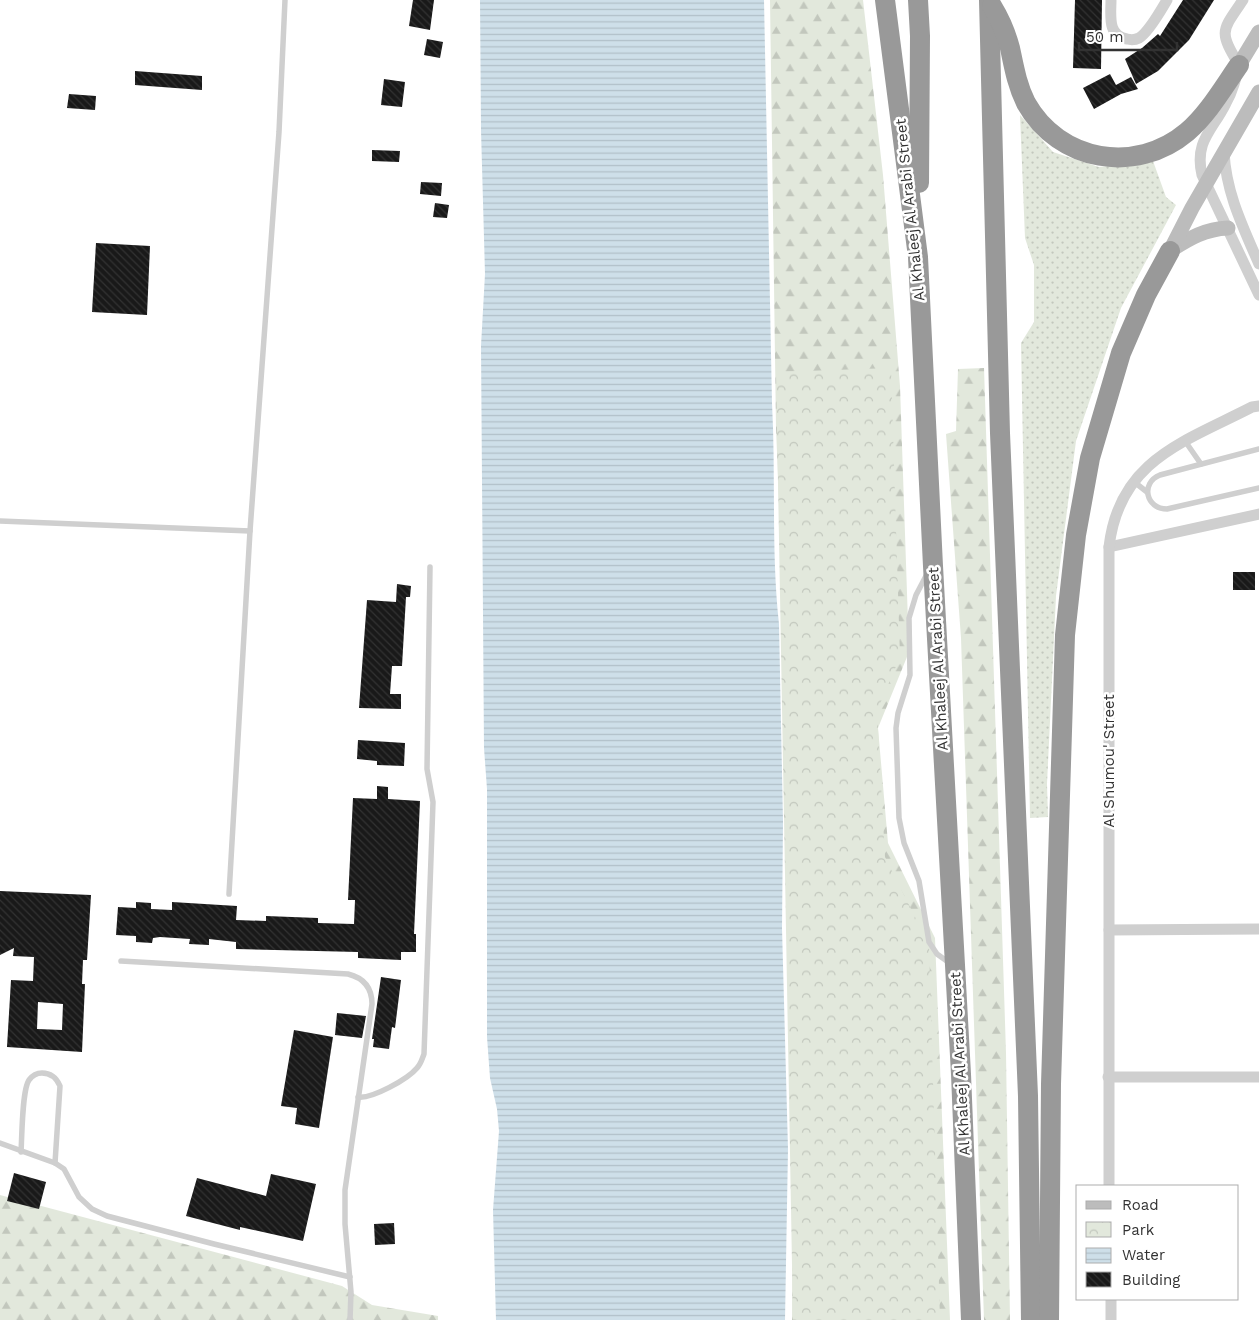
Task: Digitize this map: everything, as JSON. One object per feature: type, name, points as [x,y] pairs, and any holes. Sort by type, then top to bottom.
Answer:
[{"type":"highway","name":"Al Khaleej Al Arabi Street","points":[[885,0],[918,257],[961,1074],[971,1320]]},
{"type":"highway","points":[[918,0],[920,36],[918,257]]},
{"type":"highway","points":[[989,1],[1006,35],[1016,78],[1023,97],[1034,114],[1053,134],[1076,148],[1101,156],[1128,157],[1155,151],[1177,139],[1197,123],[1239,65]]},
{"type":"highway","points":[[989,1],[1000,433],[1028,1096],[1031,1320]]},
{"type":"highway","points":[[1049,1320],[1051,1084],[1065,635],[1076,536],[1090,458],[1121,353],[1146,295],[1170,251]]},
{"type":"main road","points":[[1239,65],[1259,32]]},
{"type":"main road","points":[[1170,251],[1224,152],[1257,97]]},
{"type":"main road","points":[[1170,251],[1200,232],[1228,228]]},
{"type":"street","points":[[1112,0],[1111,26],[1115,33],[1122,38],[1130,40],[1139,38],[1145,32],[1167,0]]},
{"type":"street","points":[[1242,0],[1226,25],[1224,34],[1226,44],[1239,65],[1234,85],[1226,104],[1201,144],[1199,165],[1206,184],[1259,295]]},
{"type":"street","points":[[1224,152],[1227,181],[1232,199],[1259,264]]},
{"type":"street","name":"Al Shumou' Street","points":[[1109,1185],[1109,547],[1111,533],[1118,506],[1133,482],[1156,458],[1257,404]]},
{"type":"street","points":[[1109,547],[1259,514]]},
{"type":"street","points":[[1109,930],[1259,929]]},
{"type":"street","points":[[1108,1077],[1259,1077]]},
{"type":"street","points":[[1110,1300],[1111,1320]]},
{"type":"lane","points":[[229,894],[250,531],[279,132],[285,0]]},
{"type":"lane","points":[[1185,442],[1201,464]]},
{"type":"lane","points":[[1259,448],[1155,476],[1149,483],[1148,492],[1150,501],[1154,505],[1167,509],[1259,488]]},
{"type":"lane","points":[[1133,482],[1148,492]]},
{"type":"lane","points":[[0,521],[250,531]]},
{"type":"lane","points":[[933,566],[920,584],[908,630],[910,676],[898,713],[896,728],[899,818],[904,842],[919,881],[929,942],[942,959],[955,966]]},
{"type":"lane","points":[[358,1097],[372,1096],[408,1075],[418,1066],[424,1054],[433,802],[427,770],[430,567]]},
{"type":"lane","points":[[121,961],[348,974],[361,979],[370,990],[372,1004],[345,1190],[345,1224],[350,1277],[350,1320]]},
{"type":"lane","points":[[21,1152],[26,1087],[33,1076],[46,1073],[52,1075],[60,1086],[55,1163]]},
{"type":"lane","points":[[0,1143],[55,1163],[70,1177],[79,1197],[92,1209],[107,1216],[350,1277]]},
{"type":"green space","points":[[770,0],[863,0],[883,175],[900,386],[909,652],[878,728],[888,843],[935,938],[950,1320],[792,1320],[794,867],[776,428]]},
{"type":"green space","points":[[1020,115],[1053,152],[1099,167],[1153,161],[1166,197],[1176,205],[1121,308],[1076,441],[1056,596],[1047,784],[1048,817],[1030,818],[1021,343],[1034,322],[1034,265],[1025,238]]},
{"type":"green space","points":[[891,368],[900,657],[877,711],[885,857],[929,945],[940,1320],[793,1320],[776,372]]},
{"type":"green space","points":[[984,368],[1006,1053],[1010,1320],[984,1320],[961,638],[946,434],[956,431],[958,369]]},
{"type":"green space","points":[[0,1195],[342,1286],[372,1305],[438,1316],[438,1320],[0,1320]]},
{"type":"water","points":[[480,0],[764,0],[774,458],[774,542],[779,624],[783,821],[782,928],[788,1149],[785,1320],[496,1320],[493,1210],[499,1131],[497,1109],[490,1078],[487,1037],[487,789],[484,748],[481,346],[485,274]]},
{"type":"building","points":[[413,0],[434,0],[430,30],[409,26]]},
{"type":"building","points":[[1075,0],[1102,0],[1101,69],[1073,68]]},
{"type":"building","points":[[1183,0],[1214,0],[1189,40],[1158,71],[1136,84],[1125,59],[1158,34],[1160,36]]},
{"type":"building","points":[[427,39],[443,42],[440,58],[424,55]]},
{"type":"building","points":[[135,71],[202,76],[202,90],[135,85]]},
{"type":"building","points":[[1110,74],[1116,85],[1131,77],[1138,89],[1121,94],[1094,109],[1083,88]]},
{"type":"building","points":[[384,79],[405,82],[402,107],[381,105]]},
{"type":"building","points":[[69,94],[96,96],[95,110],[67,108]]},
{"type":"building","points":[[372,150],[400,151],[399,162],[372,161]]},
{"type":"building","points":[[421,182],[442,183],[441,196],[420,194]]},
{"type":"building","points":[[435,203],[449,205],[447,218],[433,217]]},
{"type":"building","points":[[96,243],[150,246],[147,315],[92,312]]},
{"type":"building","points":[[1233,572],[1255,572],[1255,590],[1233,590]]},
{"type":"building","points":[[397,584],[411,586],[410,597],[406,597],[402,666],[392,666],[390,694],[401,694],[401,709],[359,708],[367,600],[396,602]]},
{"type":"building","points":[[358,740],[405,743],[404,766],[377,765],[377,761],[357,759]]},
{"type":"building","points":[[377,786],[388,787],[388,799],[420,801],[414,934],[416,934],[416,952],[401,952],[401,960],[358,958],[358,952],[236,949],[236,942],[209,939],[209,945],[189,944],[190,939],[160,937],[153,938],[152,943],[136,942],[136,936],[116,935],[118,907],[136,908],[136,902],[151,903],[151,909],[172,910],[172,902],[237,906],[236,920],[266,921],[266,916],[318,918],[318,923],[354,924],[355,900],[348,900],[353,798],[377,799]]},
{"type":"building","points":[[0,891],[91,895],[87,960],[83,960],[82,984],[85,984],[82,1052],[7,1047],[11,980],[33,981],[34,957],[13,956],[14,948],[0,955]],"holes":[[[38,1002],[63,1004],[62,1030],[37,1029]]]},
{"type":"building","points":[[381,977],[401,980],[395,1028],[392,1027],[389,1049],[373,1047],[374,1039],[372,1039]]},
{"type":"building","points":[[337,1013],[366,1016],[362,1038],[335,1035]]},
{"type":"building","points":[[294,1030],[333,1037],[319,1128],[295,1124],[297,1108],[281,1106]]},
{"type":"building","points":[[14,1173],[46,1182],[39,1209],[7,1201]]},
{"type":"building","points":[[271,1174],[316,1184],[303,1241],[240,1227],[240,1230],[186,1216],[197,1178],[266,1196]]},
{"type":"building","points":[[394,1223],[395,1244],[375,1245],[374,1224]]}]
